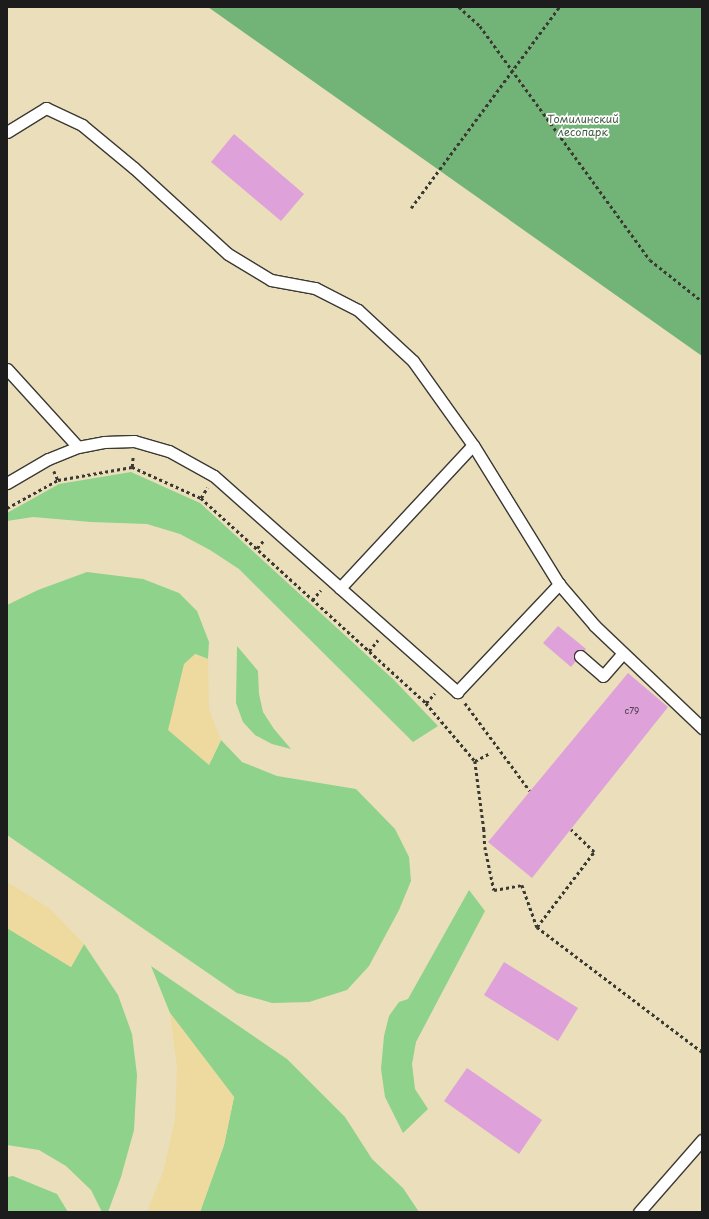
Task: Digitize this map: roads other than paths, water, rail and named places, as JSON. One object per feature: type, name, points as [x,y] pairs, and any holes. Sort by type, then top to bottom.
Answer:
[{"type":"lane","points":[[7,132],[46,108],[82,125],[134,168],[228,254],[271,280],[315,288],[358,310],[413,361],[473,445],[559,584],[594,626],[702,728]]},
{"type":"lane","points":[[7,369],[78,447]]},
{"type":"lane","points":[[7,482],[48,459],[78,447],[104,442],[134,441],[169,451],[214,476],[457,692],[559,584]]},
{"type":"lane","points":[[340,588],[473,445]]},
{"type":"lane","points":[[580,656],[603,676],[623,653]]},
{"type":"lane","points":[[639,1212],[702,1140]]},
{"type":"park label","name":"Томилинский лесопарк","points":[[583,126]]}]
